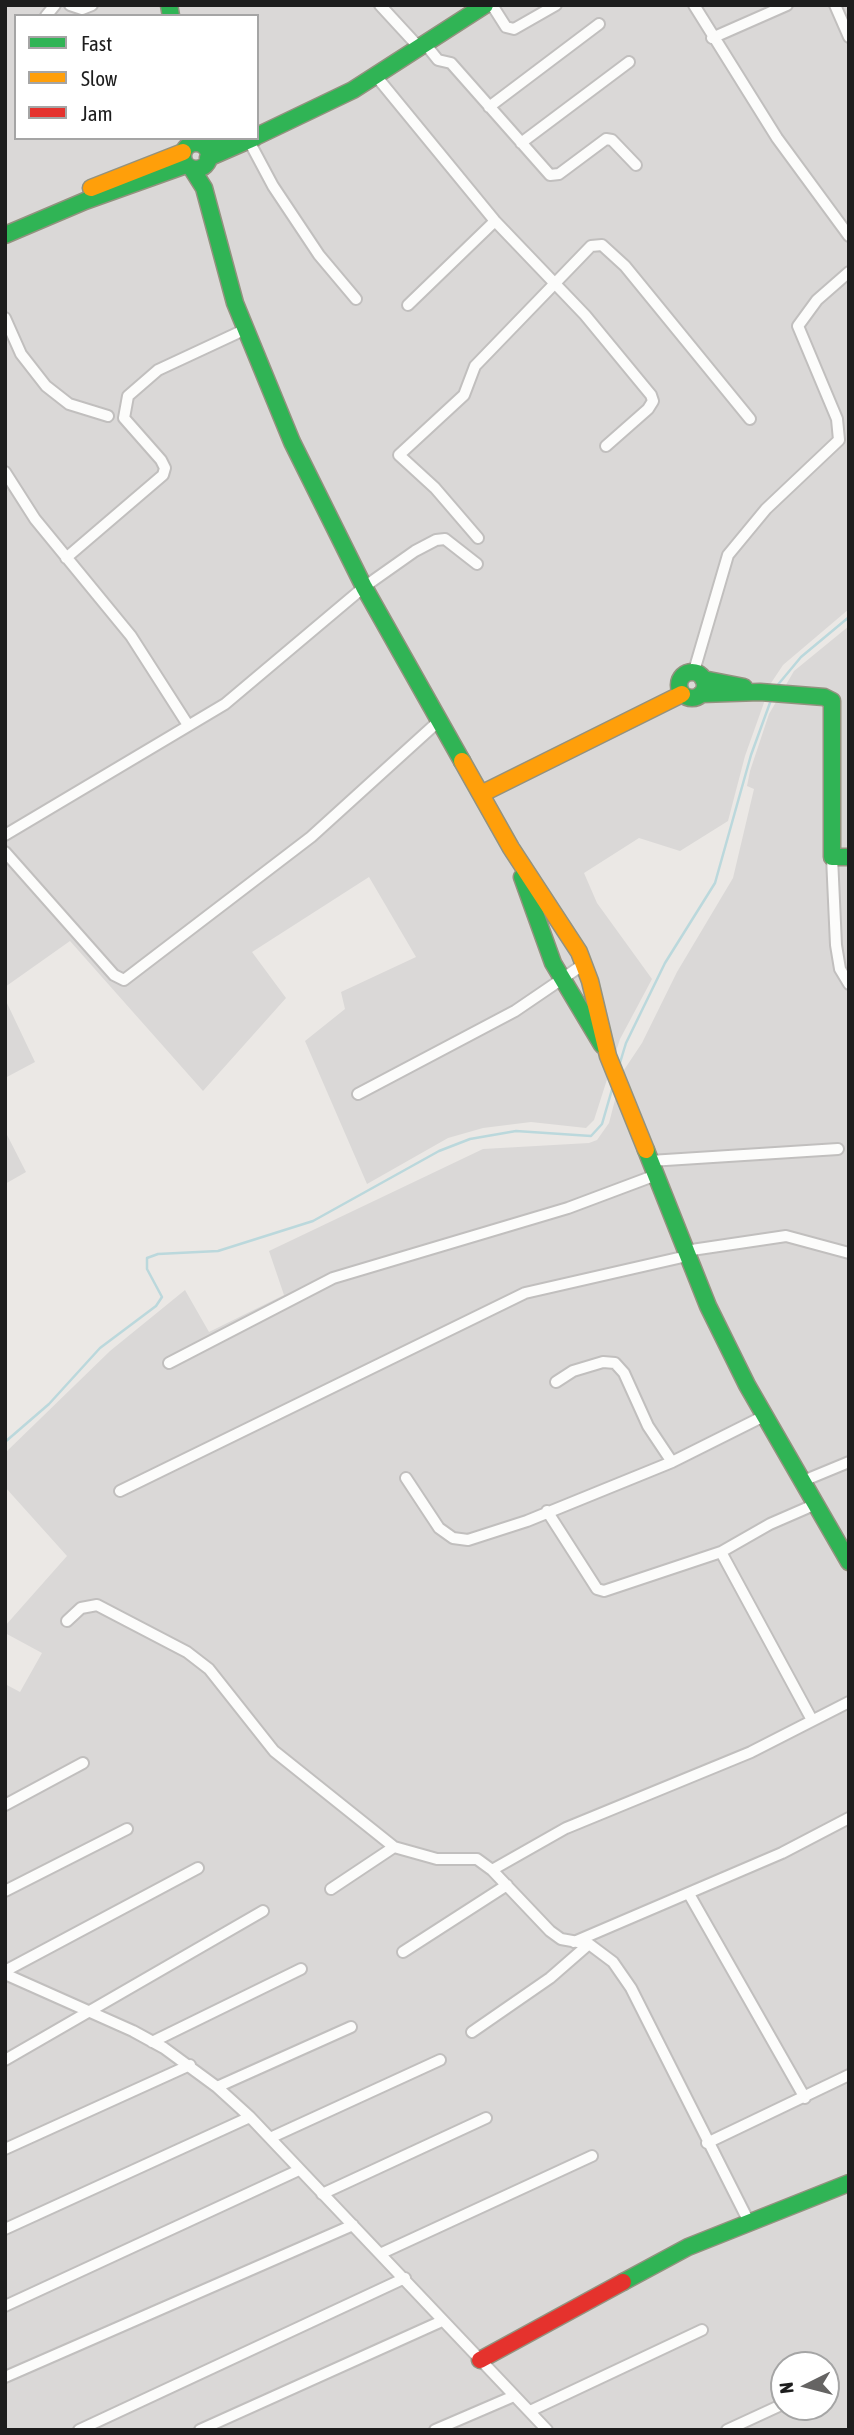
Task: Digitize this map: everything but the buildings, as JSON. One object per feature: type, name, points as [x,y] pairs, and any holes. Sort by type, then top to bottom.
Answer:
[{"type":"street","points":[[70,5],[82,9],[92,5]]},
{"type":"street","points":[[380,5],[438,60],[451,63],[488,107],[554,176],[606,139],[612,140],[636,165]]},
{"type":"street","points":[[259,123],[421,44],[467,5]]},
{"type":"street","points":[[259,135],[311,113],[376,76],[421,44],[485,5]]},
{"type":"street","points":[[492,5],[506,27],[514,29],[556,5]]},
{"type":"street","points":[[694,5],[712,38],[777,138],[849,236]]},
{"type":"street","points":[[712,38],[787,5]]},
{"type":"street","points":[[835,5],[849,37]]},
{"type":"street","points":[[488,107],[599,24]]},
{"type":"street","points":[[521,143],[629,62]]},
{"type":"street","points":[[376,76],[495,221],[594,325],[653,401],[642,416],[606,446]]},
{"type":"street","points":[[5,235],[221,140]]},
{"type":"street","points":[[5,224],[196,152],[245,140]]},
{"type":"street","points":[[254,140],[273,186],[319,255],[356,299]]},
{"type":"street","points":[[196,152],[227,279],[292,442],[364,587],[511,848],[584,964],[608,1056],[708,1306],[764,1416],[849,1562]]},
{"type":"street","points":[[408,305],[495,221]]},
{"type":"street","points":[[478,538],[435,488],[399,455],[464,395],[475,366],[591,246],[602,245],[646,290],[750,419]]},
{"type":"street","points":[[481,794],[682,694],[694,698],[728,555],[766,509],[839,440],[837,419],[798,327],[817,300],[849,272]]},
{"type":"street","points":[[5,318],[21,354],[46,386],[69,404],[108,415]]},
{"type":"street","points":[[66,558],[163,475],[165,468],[161,460],[124,418],[128,396],[158,370],[246,329]]},
{"type":"street","points":[[5,472],[35,519],[131,636],[188,725]]},
{"type":"street","points":[[5,835],[225,704],[258,680],[364,587],[415,551],[436,540],[445,540],[477,564]]},
{"type":"street","points":[[682,694],[680,678],[686,673],[699,681],[760,692],[824,697],[832,701],[841,857],[836,945],[840,969],[849,984]]},
{"type":"street","points":[[7,858],[114,975],[124,980],[311,837],[440,720]]},
{"type":"street","points":[[511,848],[543,941],[561,980],[608,1056]]},
{"type":"street","points":[[358,1094],[456,1044],[584,964]]},
{"type":"street","points":[[169,1363],[333,1278],[568,1208],[653,1168],[838,1149]]},
{"type":"street","points":[[120,1491],[525,1293],[686,1254],[786,1236],[849,1253]]},
{"type":"street","points":[[556,1382],[573,1371],[603,1362],[615,1363],[624,1373],[648,1426],[672,1462]]},
{"type":"street","points":[[406,1478],[439,1528],[453,1538],[468,1540],[672,1462],[764,1416]]},
{"type":"street","points":[[803,1481],[849,1462]]},
{"type":"street","points":[[548,1511],[597,1589],[604,1591],[721,1552],[770,1524],[816,1504]]},
{"type":"street","points":[[721,1552],[812,1720]]},
{"type":"street","points":[[67,1621],[81,1608],[97,1605],[202,1661],[274,1751],[394,1847],[438,1859],[477,1859],[492,1870],[550,1931],[561,1939],[589,1944],[613,1962],[631,1988],[707,2144],[749,2222]]},
{"type":"street","points":[[492,1870],[566,1828],[751,1752],[849,1702]]},
{"type":"street","points":[[5,1805],[82,1763]]},
{"type":"street","points":[[574,1942],[815,1838],[849,1818]]},
{"type":"street","points":[[5,1891],[127,1829]]},
{"type":"street","points":[[331,1889],[394,1847]]},
{"type":"street","points":[[5,1973],[198,1868]]},
{"type":"street","points":[[403,1952],[507,1885]]},
{"type":"street","points":[[689,1894],[805,2098]]},
{"type":"street","points":[[5,2060],[263,1911]]},
{"type":"street","points":[[472,2032],[550,1978],[589,1944]]},
{"type":"street","points":[[152,2042],[301,1969]]},
{"type":"street","points":[[5,1973],[152,2042],[190,2065],[217,2087],[250,2117],[382,2253],[442,2321],[547,2430]]},
{"type":"street","points":[[217,2087],[351,2026]]},
{"type":"street","points":[[270,2138],[440,2060]]},
{"type":"street","points":[[5,2149],[190,2065]]},
{"type":"street","points":[[707,2144],[849,2075]]},
{"type":"street","points":[[5,2230],[250,2117]]},
{"type":"street","points":[[322,2194],[486,2118]]},
{"type":"street","points":[[382,2253],[592,2157]]},
{"type":"street","points":[[5,2306],[299,2170]]},
{"type":"street","points":[[480,2360],[688,2248],[849,2183]]},
{"type":"street","points":[[5,2377],[354,2225]]},
{"type":"street","points":[[79,2430],[405,2278]]},
{"type":"street","points":[[200,2430],[442,2321]]},
{"type":"street","points":[[530,2411],[702,2330]]},
{"type":"street","points":[[435,2430],[514,2396]]},
{"type":"street","points":[[727,2430],[770,2410]]},
{"type":"shaded area","points":[[5,5],[849,5],[849,609],[783,665],[771,683],[745,756],[728,821],[680,851],[639,838],[584,873],[597,903],[652,979],[620,1039],[594,1120],[586,1128],[531,1122],[483,1128],[448,1138],[367,1184],[305,1041],[345,1009],[341,992],[416,957],[369,877],[252,952],[286,998],[203,1091],[70,941],[5,987]]},
{"type":"shaded area","points":[[849,626],[849,2430],[5,2430],[5,1684],[20,1692],[42,1653],[5,1633],[5,1626],[67,1556],[5,1487],[5,1453],[110,1351],[185,1290],[209,1332],[284,1295],[269,1251],[483,1149],[589,1143],[597,1140],[609,1123],[622,1073],[642,1043],[677,972],[733,878],[754,789],[747,786],[750,771],[769,714],[794,671]]},
{"type":"shaded area","points":[[5,999],[35,1062],[5,1078]]},
{"type":"shaded area","points":[[5,1131],[26,1172],[5,1184]]},
{"type":"waterway","points":[[776,687],[801,657],[849,617]]},
{"type":"waterway","points":[[619,1066],[626,1043],[665,963],[715,883],[751,755],[771,700]]},
{"type":"waterway","points":[[5,1442],[49,1404],[100,1348],[156,1306],[162,1297],[147,1269],[147,1258],[158,1254],[218,1251],[313,1221],[439,1151],[470,1139],[516,1131],[591,1136],[602,1124],[613,1086]]},
{"type":"traffic: fast","points":[[169,5],[171,14]]},
{"type":"traffic: fast","points":[[259,135],[353,90],[485,5]]},
{"type":"traffic: fast","points":[[206,146],[220,140]]},
{"type":"traffic: fast","points":[[208,158],[249,140]]},
{"type":"traffic: fast","points":[[196,143],[205,147],[209,156],[205,165],[196,169],[187,165],[183,156],[187,147],[196,143]]},
{"type":"traffic: fast","points":[[5,235],[85,201],[186,165]]},
{"type":"traffic: fast","points":[[192,169],[204,188],[235,303],[292,442],[364,587],[462,761]]},
{"type":"traffic: fast","points":[[692,672],[701,676],[705,685],[701,694],[692,698],[683,694],[679,685],[683,676],[692,672]]},
{"type":"traffic: fast","points":[[703,679],[744,687]]},
{"type":"traffic: fast","points":[[701,694],[760,692],[824,697],[832,701],[832,857],[849,857]]},
{"type":"traffic: fast","points":[[522,877],[553,963],[602,1045]]},
{"type":"traffic: fast","points":[[646,1150],[708,1306],[747,1385],[849,1562]]},
{"type":"traffic: fast","points":[[623,2282],[688,2247],[849,2183]]},
{"type":"traffic: slow","points":[[91,188],[183,152]]},
{"type":"traffic: slow","points":[[481,794],[682,694]]},
{"type":"traffic: slow","points":[[462,761],[511,848],[579,952],[590,981],[608,1056],[646,1150]]},
{"type":"traffic: jam","points":[[480,2360],[623,2282]]}]
